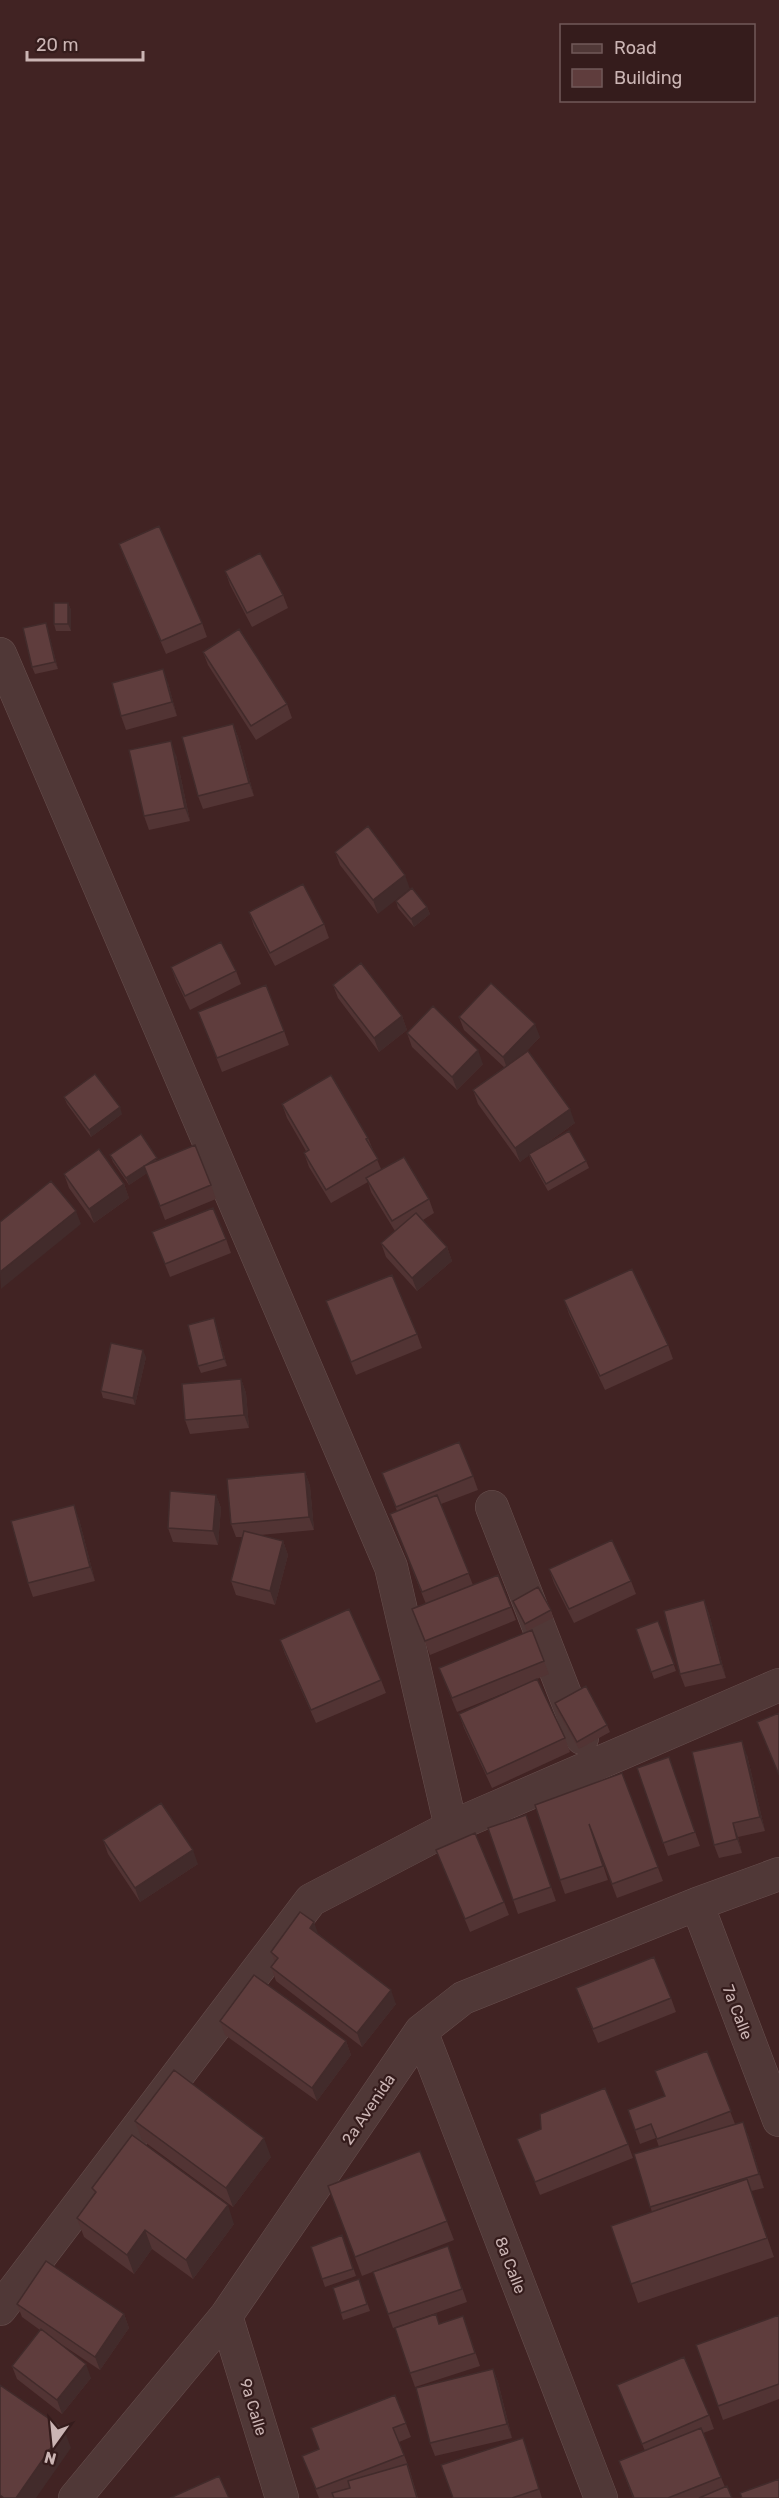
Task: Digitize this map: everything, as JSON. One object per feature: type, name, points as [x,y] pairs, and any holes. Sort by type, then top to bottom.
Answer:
[{"type":"street","points":[[0,654],[391,1567],[451,1827]]},
{"type":"street","points":[[492,1507],[592,1765]]},
{"type":"street","points":[[0,2309],[311,1900],[451,1827],[779,1685]]},
{"type":"street","name":"2a Avenida","points":[[75,2498],[226,2316],[421,2031],[463,1998],[779,1874]]},
{"type":"street","name":"7a Calle","points":[[698,1904],[779,2120]]},
{"type":"street","name":"8a Calle","points":[[421,2031],[601,2498]]},
{"type":"street","name":"9a Calle","points":[[226,2316],[282,2498]]},
{"type":"building","points":[[159,526],[202,623],[161,641],[119,544]]},
{"type":"building","points":[[260,553],[283,595],[247,613],[225,571]]},
{"type":"building","points":[[54,603],[68,603],[68,624],[54,624]]},
{"type":"building","points":[[46,623],[55,662],[32,667],[23,628]]},
{"type":"building","points":[[239,629],[287,704],[251,726],[203,652]]},
{"type":"building","points":[[163,669],[172,702],[121,716],[112,683]]},
{"type":"building","points":[[233,724],[249,783],[198,796],[182,737]]},
{"type":"building","points":[[171,741],[185,808],[144,816],[129,750]]},
{"type":"building","points":[[368,826],[405,875],[373,900],[335,852]]},
{"type":"building","points":[[303,884],[324,924],[270,953],[249,912]]},
{"type":"building","points":[[412,888],[427,907],[411,919],[396,901]]},
{"type":"building","points":[[221,942],[236,971],[185,996],[171,967]]},
{"type":"building","points":[[361,963],[402,1016],[374,1038],[333,985]]},
{"type":"building","points":[[491,983],[535,1024],[503,1057],[459,1017]]},
{"type":"building","points":[[266,985],[284,1031],[217,1058],[198,1012]]},
{"type":"building","points":[[433,1006],[478,1050],[452,1077],[407,1033]]},
{"type":"building","points":[[528,1051],[570,1109],[515,1148],[473,1090]]},
{"type":"building","points":[[95,1074],[120,1107],[89,1130],[64,1097]]},
{"type":"building","points":[[331,1075],[378,1159],[326,1190],[304,1153],[309,1150],[282,1104]]},
{"type":"building","points":[[569,1131],[586,1161],[546,1184],[529,1154]]},
{"type":"building","points":[[141,1134],[157,1158],[126,1178],[110,1155]]},
{"type":"building","points":[[195,1145],[211,1185],[160,1206],[144,1166]]},
{"type":"building","points":[[99,1149],[124,1184],[89,1209],[64,1174]]},
{"type":"building","points":[[404,1157],[429,1199],[392,1221],[366,1178]]},
{"type":"building","points":[[51,1181],[76,1211],[0,1272],[0,1222]]},
{"type":"building","points":[[213,1208],[226,1239],[165,1264],[152,1232]]},
{"type":"building","points":[[416,1213],[447,1247],[412,1278],[381,1243]]},
{"type":"building","points":[[632,1269],[668,1345],[600,1376],[564,1300]]},
{"type":"building","points":[[392,1275],[417,1334],[351,1362],[326,1301]]},
{"type":"building","points":[[214,1318],[224,1359],[198,1366],[188,1325]]},
{"type":"building","points":[[111,1343],[143,1350],[133,1398],[101,1391]]},
{"type":"building","points":[[241,1379],[244,1415],[185,1420],[182,1384]]},
{"type":"building","points":[[459,1442],[473,1476],[396,1507],[382,1473]]},
{"type":"building","points":[[305,1472],[309,1517],[231,1524],[227,1479]]},
{"type":"building","points":[[170,1491],[216,1495],[213,1531],[168,1528]]},
{"type":"building","points":[[437,1495],[469,1573],[422,1592],[390,1514]]},
{"type":"building","points":[[74,1505],[90,1567],[28,1583],[11,1521]]},
{"type":"building","points":[[244,1531],[283,1541],[270,1591],[231,1581]]},
{"type":"building","points":[[612,1540],[631,1581],[569,1609],[549,1569]]},
{"type":"building","points":[[498,1575],[511,1607],[425,1641],[412,1609]]},
{"type":"building","points":[[538,1587],[551,1610],[525,1624],[513,1601]]},
{"type":"building","points":[[704,1600],[721,1664],[680,1674],[664,1611]]},
{"type":"building","points":[[349,1609],[381,1680],[311,1710],[280,1640]]},
{"type":"building","points":[[658,1621],[674,1664],[651,1672],[636,1629]]},
{"type":"building","points":[[532,1630],[544,1661],[452,1698],[439,1668]]},
{"type":"building","points":[[537,1679],[565,1738],[487,1774],[459,1714]]},
{"type":"building","points":[[586,1686],[607,1725],[577,1742],[555,1703]]},
{"type":"building","points":[[779,1713],[779,1775],[757,1722]]},
{"type":"building","points":[[742,1741],[760,1817],[733,1823],[737,1839],[714,1845],[692,1752]]},
{"type":"building","points":[[669,1757],[695,1832],[663,1843],[637,1768]]},
{"type":"building","points":[[622,1773],[658,1867],[612,1884],[589,1824],[603,1866],[560,1880],[535,1805]]},
{"type":"building","points":[[161,1803],[193,1850],[135,1888],[103,1840]]},
{"type":"building","points":[[526,1815],[551,1887],[513,1900],[488,1828]]},
{"type":"building","points":[[475,1833],[504,1902],[465,1919],[436,1850]]},
{"type":"building","points":[[300,1912],[314,1922],[310,1928],[391,1990],[357,2033],[271,1967],[278,1958],[271,1952]]},
{"type":"building","points":[[654,1957],[671,1998],[593,2029],[576,1988]]},
{"type":"building","points":[[254,1975],[346,2041],[312,2088],[220,2021]]},
{"type":"building","points":[[707,2051],[731,2111],[657,2139],[651,2124],[635,2130],[628,2110],[665,2096],[655,2071]]},
{"type":"building","points":[[174,2070],[264,2138],[226,2188],[135,2121]]},
{"type":"building","points":[[605,2088],[628,2144],[535,2182],[517,2139],[541,2129],[540,2114]]},
{"type":"building","points":[[743,2122],[759,2174],[650,2207],[634,2154]]},
{"type":"building","points":[[132,2135],[228,2205],[186,2260],[145,2230],[127,2255],[77,2218],[96,2192],[92,2188]]},
{"type":"building","points":[[420,2151],[447,2221],[355,2257],[328,2186]]},
{"type":"building","points":[[747,2179],[767,2238],[631,2284],[611,2226]]},
{"type":"building","points":[[342,2235],[353,2269],[322,2279],[311,2247]]},
{"type":"building","points":[[448,2246],[462,2289],[388,2314],[373,2272]]},
{"type":"building","points":[[46,2261],[124,2314],[95,2357],[17,2304]]},
{"type":"building","points":[[359,2279],[367,2304],[341,2313],[333,2288]]},
{"type":"building","points":[[436,2314],[439,2324],[463,2316],[475,2353],[410,2373],[395,2328]]},
{"type":"building","points":[[779,2315],[779,2384],[718,2406],[696,2345]]},
{"type":"building","points":[[41,2329],[86,2364],[57,2400],[12,2366]]},
{"type":"building","points":[[684,2357],[709,2415],[642,2444],[617,2385]]},
{"type":"building","points":[[493,2369],[507,2424],[430,2443],[416,2388]]},
{"type":"building","points":[[0,2385],[64,2429],[16,2498],[4,2498],[0,2495]]},
{"type":"building","points":[[395,2395],[406,2423],[393,2428],[404,2455],[316,2489],[302,2456],[319,2449],[311,2428]]},
{"type":"building","points":[[701,2428],[721,2477],[668,2498],[634,2498],[619,2461]]},
{"type":"building","points":[[523,2438],[539,2489],[512,2498],[453,2498],[441,2465]]},
{"type":"building","points":[[407,2464],[417,2498],[334,2498],[332,2493],[350,2488],[348,2481]]},
{"type":"building","points":[[219,2476],[229,2498],[170,2498]]},
{"type":"building","points":[[779,2479],[779,2498],[742,2498],[740,2493]]},
{"type":"building","points":[[727,2486],[732,2498],[699,2498]]}]
